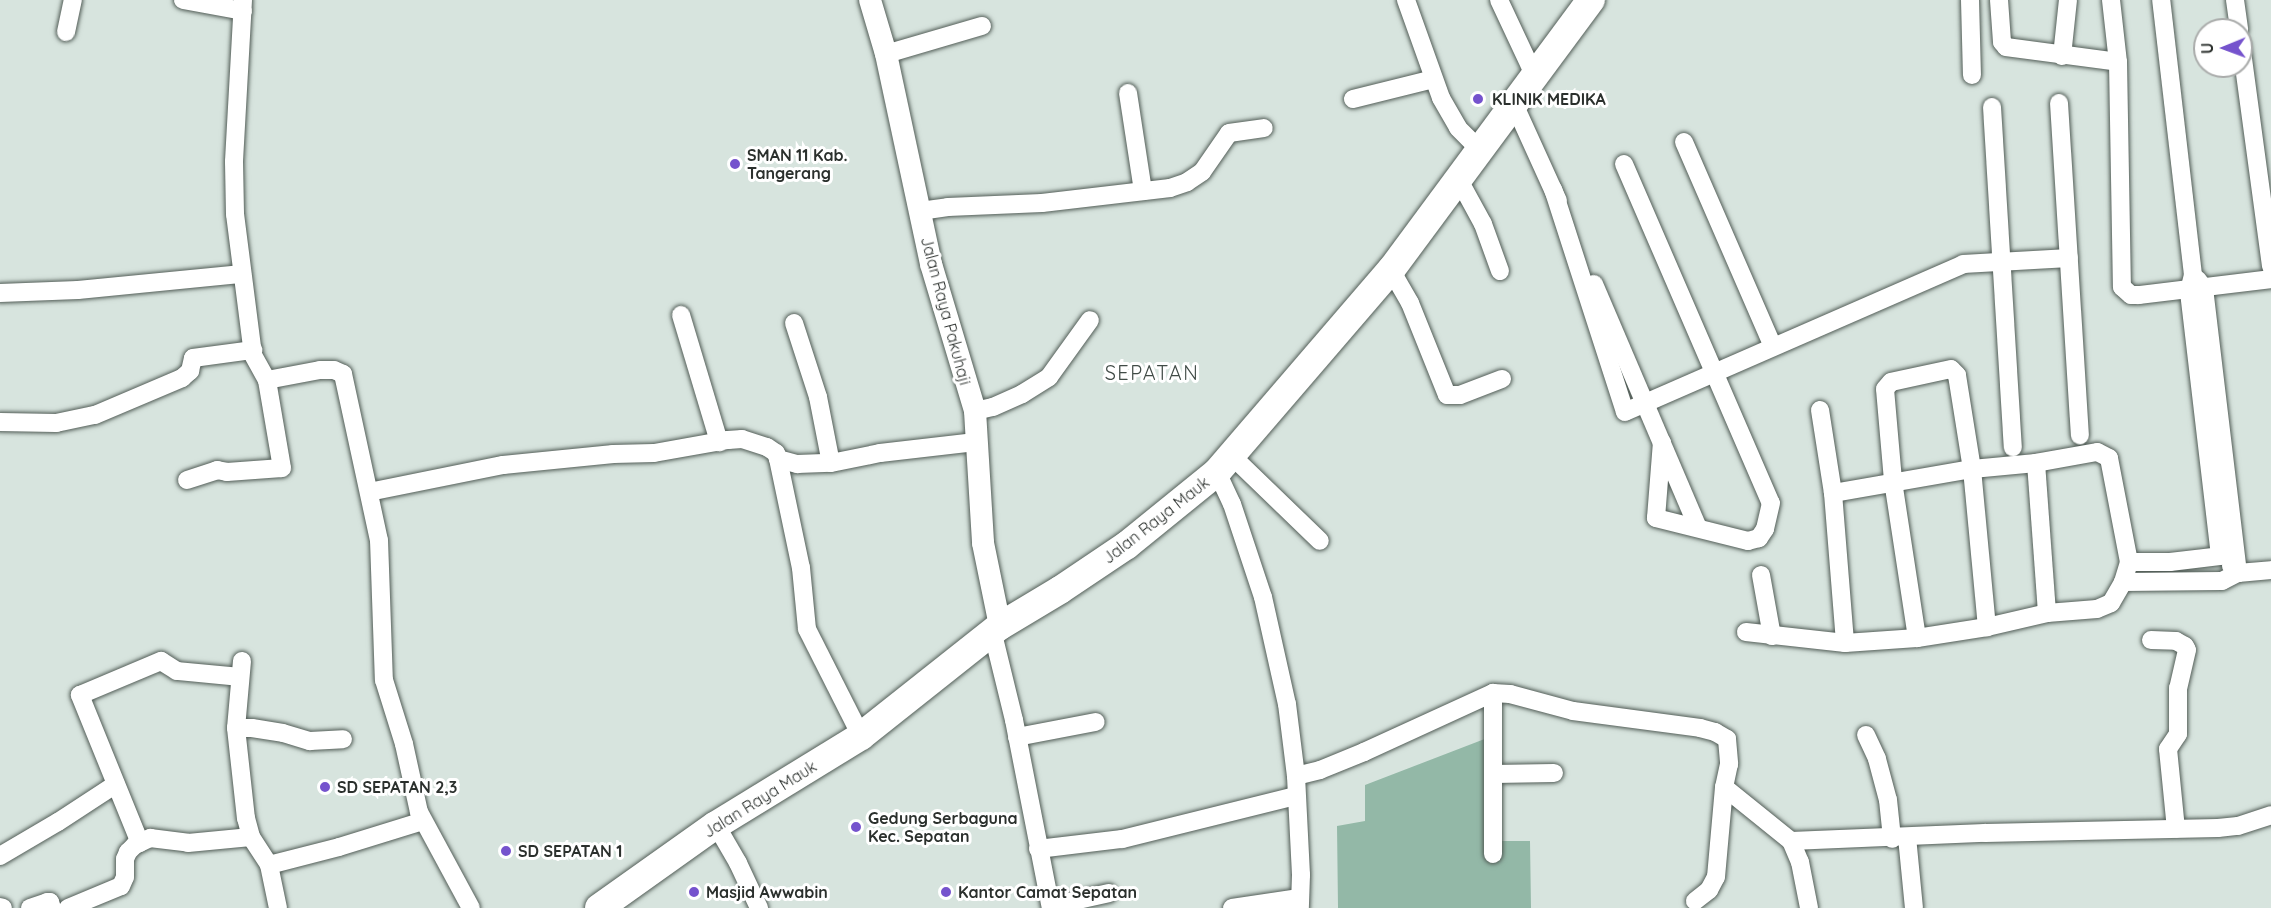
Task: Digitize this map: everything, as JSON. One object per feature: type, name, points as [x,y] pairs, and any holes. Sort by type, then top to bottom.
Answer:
[{"type":"main road","name":"Jalan Raya Mauk","points":[[608,905],[716,825],[861,736],[996,630],[1127,545],[1225,464],[1391,270],[1536,79],[1591,0]]},
{"type":"street","points":[[66,32],[73,0]]},
{"type":"street","points":[[183,0],[243,6],[234,179],[237,241],[253,350],[256,362],[267,380],[282,468],[227,472],[217,470],[187,480]]},
{"type":"street","name":"Jalan Raya Pakuhaji","points":[[870,0],[886,54],[931,264],[975,411],[975,442],[983,543],[996,630]]},
{"type":"street","points":[[1406,0],[1433,79],[1450,116],[1480,151]]},
{"type":"street","points":[[1499,0],[1504,15],[1536,79]]},
{"type":"street","points":[[1970,0],[1972,75]]},
{"type":"street","points":[[1999,0],[2004,45],[2062,56],[2118,62]]},
{"type":"street","points":[[2062,56],[2068,0]]},
{"type":"street","points":[[2111,0],[2118,62],[2121,284],[2125,291],[2132,295],[2196,285],[2271,279]]},
{"type":"street","points":[[2161,0],[2196,285],[2238,573]]},
{"type":"street","points":[[2235,0],[2237,18]]},
{"type":"street","points":[[886,54],[982,26]]},
{"type":"street","points":[[2246,78],[2271,266]]},
{"type":"street","points":[[1353,99],[1433,79]]},
{"type":"street","points":[[1128,93],[1143,191]]},
{"type":"street","points":[[2059,103],[2080,435]]},
{"type":"street","points":[[1515,106],[1646,403],[1698,528]]},
{"type":"street","points":[[1992,108],[2013,447]]},
{"type":"street","points":[[920,211],[948,207],[1032,204],[1179,185],[1197,176],[1208,165],[1221,141],[1229,133],[1264,128]]},
{"type":"street","points":[[1684,142],[1773,347]]},
{"type":"street","points":[[1624,164],[1771,503],[1766,529],[1759,538],[1748,541],[1656,518],[1662,442]]},
{"type":"street","points":[[1459,180],[1483,224],[1500,271]]},
{"type":"street","points":[[1646,403],[1963,264],[2069,258]]},
{"type":"street","points":[[1391,270],[1410,303],[1447,395],[1460,395],[1502,379]]},
{"type":"street","points":[[0,294],[78,290],[242,274]]},
{"type":"street","points":[[2196,285],[2220,556],[2238,573]]},
{"type":"street","points":[[681,315],[719,441]]},
{"type":"street","points":[[975,411],[1022,394],[1049,377],[1090,320]]},
{"type":"street","points":[[794,323],[818,397],[831,463]]},
{"type":"street","points":[[0,422],[56,423],[95,415],[182,378],[190,371],[193,358],[253,350]]},
{"type":"street","points":[[1917,638],[1893,481],[1887,385],[1945,369],[1953,370],[1957,375],[1972,469],[1987,627]]},
{"type":"street","points":[[267,380],[320,370],[341,371],[379,540],[384,681],[405,744],[419,812],[471,908]]},
{"type":"street","points":[[1820,410],[1833,493],[1845,643]]},
{"type":"street","points":[[369,492],[503,465],[613,454],[654,453],[742,439],[767,447],[776,453],[778,459],[801,568],[807,629],[861,736]]},
{"type":"street","points":[[778,459],[797,464],[831,463],[880,453],[975,442]]},
{"type":"street","points":[[1746,632],[1845,643],[1917,638],[1987,627],[2047,613],[2104,608],[2113,600],[2123,582],[2129,562],[2109,458],[2097,452],[2036,463],[1972,469],[1893,481],[1833,493]]},
{"type":"street","points":[[2036,463],[2047,613]]},
{"type":"street","points":[[1225,464],[1320,541]]},
{"type":"street","points":[[1225,464],[1232,504],[1263,597],[1287,704],[1296,776],[1301,875],[1300,903],[1232,908]]},
{"type":"street","points":[[2129,562],[2170,562],[2220,556]]},
{"type":"street","points":[[2123,582],[2222,581],[2238,573],[2271,570]]},
{"type":"street","points":[[1761,575],[1772,636]]},
{"type":"street","points":[[996,630],[1051,907],[1109,893]]},
{"type":"street","points":[[2151,640],[2176,641],[2187,650],[2178,688],[2178,734],[2168,749],[2176,830]]},
{"type":"street","points":[[140,843],[79,698],[81,694],[161,661],[177,671],[241,669],[236,728],[246,818],[251,837],[269,865],[278,908]]},
{"type":"street","points":[[1296,776],[1320,770],[1364,752],[1493,693],[1510,694],[1573,711],[1652,720],[1715,732],[1727,739],[1729,764],[1724,787],[1716,877],[1709,890],[1695,901]]},
{"type":"street","points":[[1493,693],[1493,854]]},
{"type":"street","points":[[1017,737],[1096,722]]},
{"type":"street","points":[[236,728],[283,733],[310,741],[343,739]]},
{"type":"street","points":[[1866,735],[1875,753],[1899,838],[1914,908]]},
{"type":"street","points":[[1494,774],[1554,773]]},
{"type":"street","points":[[0,855],[58,822],[116,784]]},
{"type":"street","points":[[1724,787],[1791,841],[1800,862],[1809,908]]},
{"type":"street","points":[[1038,849],[1122,839],[1296,796]]},
{"type":"street","points":[[1791,841],[2233,827],[2271,815]]},
{"type":"street","points":[[269,865],[339,848],[423,821]]},
{"type":"street","points":[[716,825],[738,863],[759,908]]},
{"type":"street","points":[[68,908],[121,886],[125,877],[125,859],[131,848],[150,838],[188,843],[251,837]]},
{"type":"street","points":[[30,908],[50,902],[52,908]]},
{"type":"green space","points":[[1495,735],[1492,841],[1530,841],[1531,908],[1338,908],[1337,826],[1365,821],[1365,785]]},
{"type":"place","name":"KLINIK MEDIKA","points":[[1478,99]]},
{"type":"place","name":"SMAN 11 Kab. Tangerang","points":[[735,164]]},
{"type":"place","name":"SD SEPATAN 2,3","points":[[325,787]]},
{"type":"place","name":"Gedung Serbaguna Kec. Sepatan","points":[[856,827]]},
{"type":"place","name":"SD SEPATAN 1","points":[[506,851]]},
{"type":"place","name":"Masjid Awwabin","points":[[694,892]]},
{"type":"place","name":"Kantor Camat Sepatan","points":[[946,892]]},
{"type":"district","name":"SEPATAN","points":[[1152,372]]}]
